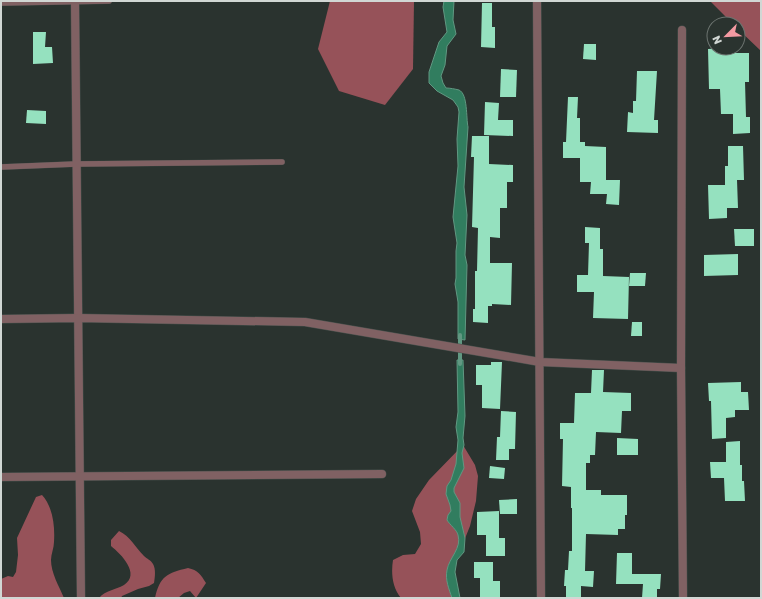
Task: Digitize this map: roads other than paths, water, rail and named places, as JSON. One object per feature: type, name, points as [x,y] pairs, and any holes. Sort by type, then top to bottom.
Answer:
[{"type":"street","points":[[537,1],[541,598]]},
{"type":"street","points":[[75,2],[81,598]]},
{"type":"street","points":[[682,30],[681,368],[683,598]]},
{"type":"street","points":[[1,319],[78,318],[305,322],[540,362],[681,368]]},
{"type":"street","points":[[1,477],[382,474]]},
{"type":"lane","points":[[1,3],[109,1]]},
{"type":"lane","points":[[1,167],[76,164],[282,162]]},
{"type":"waterway","points":[[460,335],[460,364]]}]
